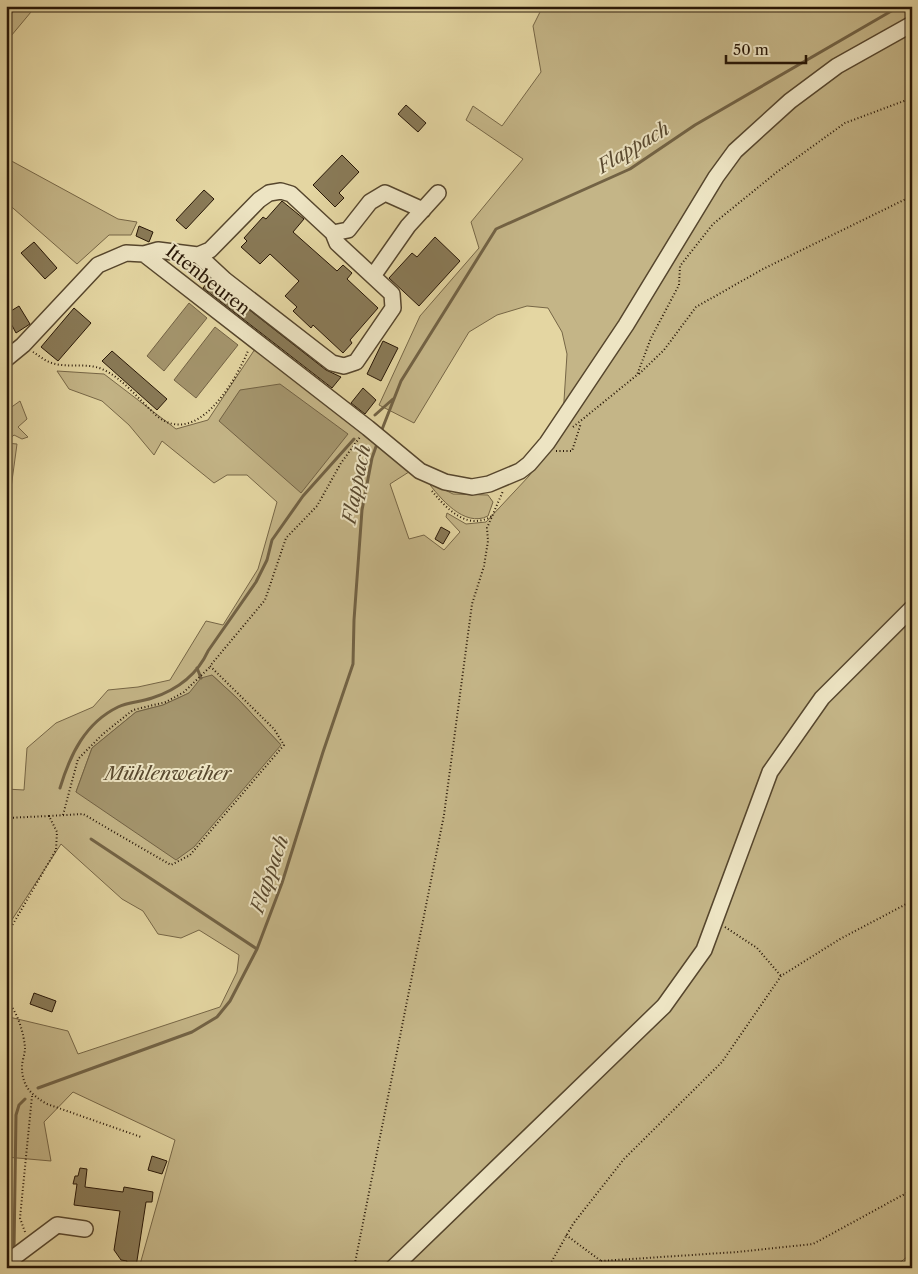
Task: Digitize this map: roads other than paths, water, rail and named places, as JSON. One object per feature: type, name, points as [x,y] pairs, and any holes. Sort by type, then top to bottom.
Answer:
[{"type":"street","name":"Ittenbeuren","points":[[6,359],[23,345],[98,265],[126,253],[144,254],[420,471],[445,482],[472,487],[500,481],[529,464],[555,431],[626,325],[716,177],[736,151],[790,102],[837,66],[912,24]]},
{"type":"street","points":[[144,254],[158,250],[198,255],[210,250],[259,200],[268,193],[281,191],[292,194],[333,233],[337,243],[392,294],[393,308],[356,362],[344,366],[332,363],[226,280],[198,255]]},
{"type":"street","points":[[333,233],[348,230],[370,202],[385,193],[423,210]]},
{"type":"street","points":[[373,276],[408,226],[438,193]]},
{"type":"street","points":[[393,1268],[664,1006],[704,950],[770,772],[822,698],[912,608]]},
{"type":"street","points":[[6,1257],[13,1258],[57,1225],[85,1229]]},
{"type":"water","points":[[189,303],[207,318],[164,371],[147,356]]},
{"type":"water","points":[[215,327],[238,345],[196,398],[174,380]]},
{"type":"water","points":[[280,384],[348,434],[301,493],[219,421],[240,390]]},
{"type":"water","name":"Mühlenweiher","points":[[212,675],[238,699],[281,745],[194,847],[176,860],[76,792],[92,748],[136,712],[163,705],[189,693],[201,678]]},
{"type":"waterway","name":"Flappach","points":[[381,432],[401,381],[496,229],[630,169],[695,125],[900,6]]},
{"type":"waterway","points":[[375,415],[393,399]]},
{"type":"waterway","points":[[60,788],[74,752],[80,741],[96,722],[122,705],[148,699],[169,691],[185,680],[198,667],[256,582],[267,560],[272,540],[303,496],[354,439]]},
{"type":"waterway","name":"Flappach","points":[[38,1088],[192,1032],[217,1017],[230,1001],[257,949],[282,883],[353,664],[354,620],[362,510],[372,458],[378,441]]},
{"type":"waterway","points":[[197,668],[201,678]]},
{"type":"waterway","points":[[91,839],[257,949]]},
{"type":"waterway","name":"Flappach","points":[[14,1250],[16,1115],[19,1105],[25,1099]]}]
